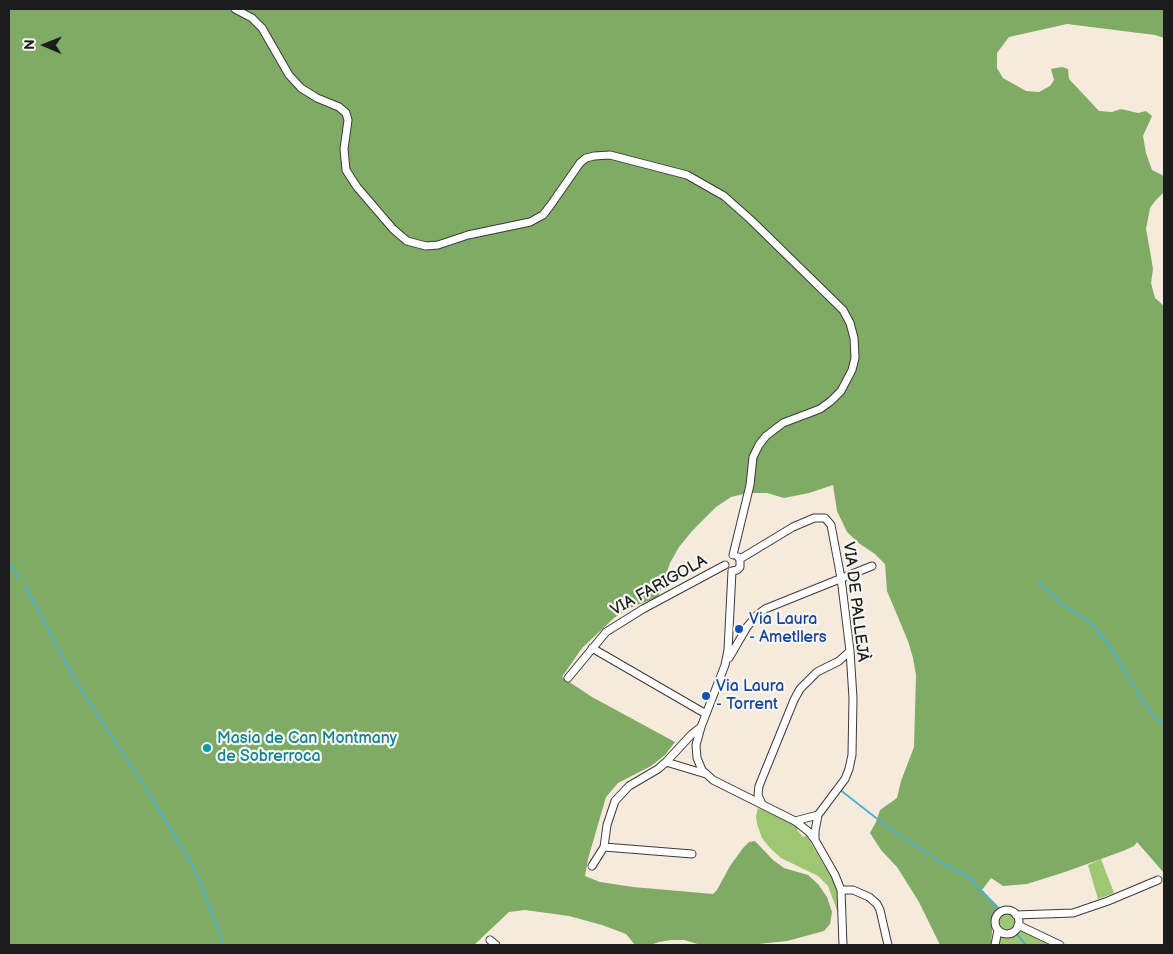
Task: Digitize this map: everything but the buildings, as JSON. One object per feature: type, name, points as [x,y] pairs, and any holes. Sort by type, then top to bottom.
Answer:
[{"type":"street","points":[[235,9],[252,18],[262,28],[289,75],[301,88],[317,98],[339,107],[346,113],[348,120],[344,154],[346,170],[357,187],[393,229],[407,241],[426,246],[438,245],[468,235],[530,222],[543,215],[580,163],[586,158],[610,155],[687,175],[724,196],[752,220],[843,310],[850,323],[854,338],[855,358],[852,370],[841,391],[831,401],[820,409],[783,423],[766,436],[759,445],[753,456],[748,492],[733,555]]},
{"type":"street","name":"VIA DE PALLEJÀ","points":[[740,559],[793,527],[814,518],[825,518],[831,525],[841,578],[850,651],[852,698],[851,762],[845,779],[818,815],[814,831],[815,840]]},
{"type":"street","points":[[733,555],[740,559],[740,567],[732,571],[725,565],[727,558],[733,555]]},
{"type":"street","name":"VIA FARIGOLA","points":[[568,678],[606,632],[643,609],[725,565]]},
{"type":"street","points":[[843,945],[841,890],[835,875],[810,832],[795,821],[713,780],[706,774],[697,758],[697,740],[725,665],[747,627],[757,615],[765,609],[872,566]]},
{"type":"street","points":[[725,665],[730,632],[732,571]]},
{"type":"street","points":[[592,648],[706,714]]},
{"type":"street","points":[[762,804],[758,795],[759,786],[800,689],[816,672],[839,661],[850,651]]},
{"type":"street","points":[[839,661],[850,670]]},
{"type":"street","points":[[592,866],[604,846],[607,824],[615,801],[629,786],[658,769],[701,727]]},
{"type":"street","points":[[666,762],[706,774]]},
{"type":"street","points":[[742,794],[754,791],[759,786]]},
{"type":"street","points":[[795,821],[818,815]]},
{"type":"street","points":[[604,846],[692,854]]},
{"type":"street","points":[[995,945],[998,930],[995,921],[999,913],[1008,910],[1016,915],[1073,913],[1158,880]]},
{"type":"street","points":[[841,890],[853,890],[869,897],[877,904],[888,945]]},
{"type":"street","points":[[998,930],[1011,934],[1018,925],[1016,915]]},
{"type":"street","points":[[1018,925],[1060,945]]},
{"type":"street","points":[[490,940],[496,945]]},
{"type":"green space","points":[[9,9],[1164,9],[1164,38],[1155,35],[1067,24],[1009,37],[997,53],[997,68],[1003,78],[1026,91],[1039,92],[1050,86],[1054,80],[1051,69],[1062,67],[1068,69],[1069,79],[1099,111],[1112,112],[1121,109],[1138,113],[1146,111],[1152,116],[1143,136],[1146,153],[1152,170],[1164,176],[1164,192],[1150,208],[1146,229],[1153,269],[1151,283],[1155,298],[1164,306],[1164,873],[1137,842],[1134,846],[1123,851],[1027,884],[1003,886],[991,878],[982,890],[1001,909],[996,912],[993,919],[991,945],[940,945],[919,902],[897,867],[881,850],[870,833],[880,810],[897,798],[901,781],[914,747],[916,675],[908,641],[887,591],[885,564],[847,532],[837,511],[833,485],[809,493],[784,498],[767,493],[748,493],[731,497],[716,507],[679,547],[670,563],[658,597],[627,609],[614,618],[582,648],[562,677],[592,697],[675,742],[665,755],[651,766],[618,783],[606,797],[585,876],[600,882],[633,887],[713,894],[743,848],[749,842],[755,841],[773,860],[784,868],[808,875],[818,884],[827,897],[832,912],[830,924],[824,931],[787,941],[749,945],[701,945],[684,940],[671,940],[650,945],[635,945],[626,934],[602,925],[569,916],[525,910],[509,912],[474,945],[9,945]]},
{"type":"green space","points":[[758,808],[792,823],[799,828],[797,830],[803,837],[806,836],[809,840],[835,883],[838,893],[839,916],[828,886],[818,876],[781,858],[762,838],[757,824]]},
{"type":"green space","points":[[1101,859],[1114,893],[1098,899],[1088,865]]},
{"type":"green space","points":[[1007,912],[1014,915],[1017,922],[1014,929],[1007,932],[1000,929],[997,922],[1000,915]]},
{"type":"green space","points":[[1020,931],[1049,945],[998,945],[1003,936]]},
{"type":"waterway","points":[[9,563],[19,578]]},
{"type":"waterway","points":[[1038,581],[1062,604],[1091,623],[1112,649],[1154,717],[1164,724]]},
{"type":"waterway","points":[[25,585],[75,680],[155,803],[196,871],[224,945]]},
{"type":"waterway","points":[[839,789],[889,828],[942,863],[969,877],[998,909]]},
{"type":"waterway","points":[[1015,932],[1026,945]]},
{"type":"place","name":"Via Laura - Ametllers","points":[[739,629]]},
{"type":"place","name":"Via Laura - Torrent","points":[[706,696]]},
{"type":"place","name":"Masia de Can Montmany de Sobrerroca","points":[[207,748]]}]
